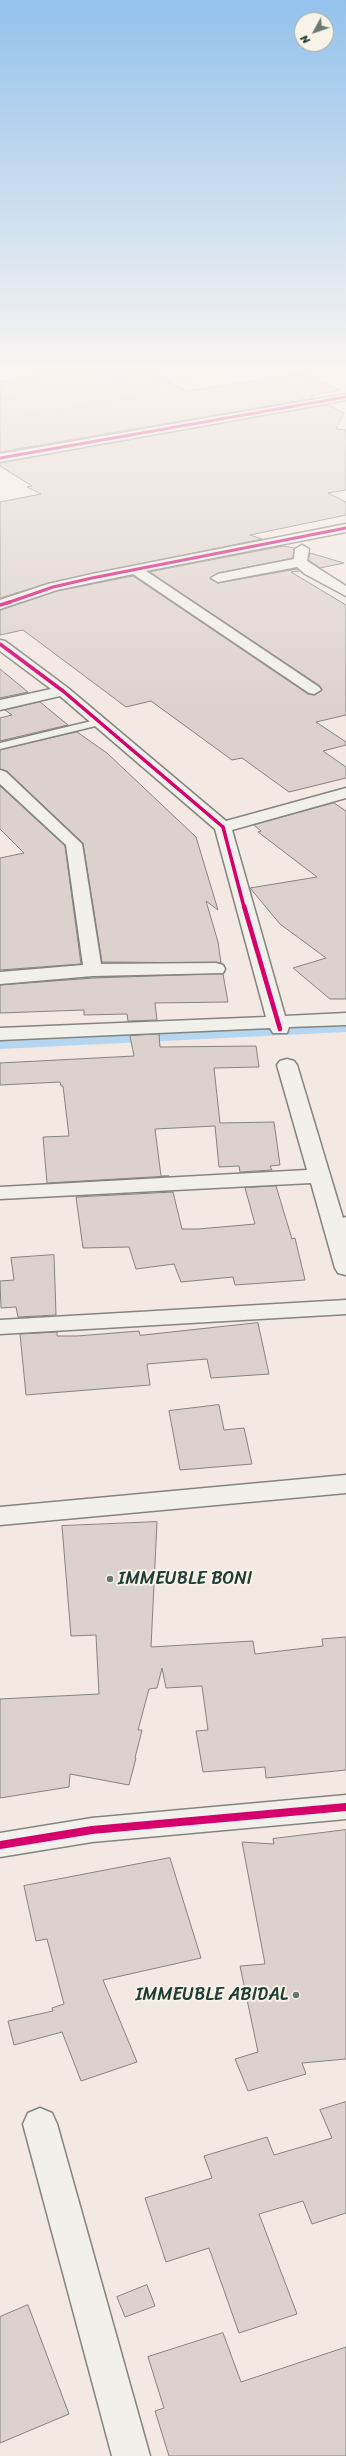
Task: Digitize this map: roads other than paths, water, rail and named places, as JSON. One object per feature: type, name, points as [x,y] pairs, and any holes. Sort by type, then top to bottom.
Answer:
[{"type":"street","points":[[0,605],[53,587],[134,569],[346,528]]},
{"type":"street","points":[[307,535],[300,556],[300,562],[310,571],[346,592]]},
{"type":"street","points":[[218,578],[300,562]]},
{"type":"street","points":[[134,569],[314,690]]},
{"type":"street","points":[[0,644],[63,691],[223,828],[279,1026]]},
{"type":"street","points":[[0,705],[63,691]]},
{"type":"street","points":[[0,775],[74,844],[92,970]]},
{"type":"street","points":[[223,828],[346,793]]},
{"type":"street","points":[[0,978],[92,970],[216,969]]},
{"type":"street","points":[[0,1034],[279,1026],[346,1019]]},
{"type":"street","points":[[287,1065],[320,1176],[340,1225],[346,1268]]},
{"type":"street","points":[[0,1192],[320,1176]]},
{"type":"street","points":[[0,1326],[346,1307]]},
{"type":"street","points":[[0,1516],[346,1484]]},
{"type":"street","points":[[0,1845],[92,1830],[346,1808]]},
{"type":"street","points":[[40,2124],[131,2456]]},
{"type":"lane","points":[[0,746],[100,722]]},
{"type":"waterway","points":[[0,1045],[346,1028]]},
{"type":"place","name":"IMMEUBLE BONI","points":[[110,1579]]},
{"type":"place","name":"IMMEUBLE ABIDAL","points":[[296,1995]]}]
